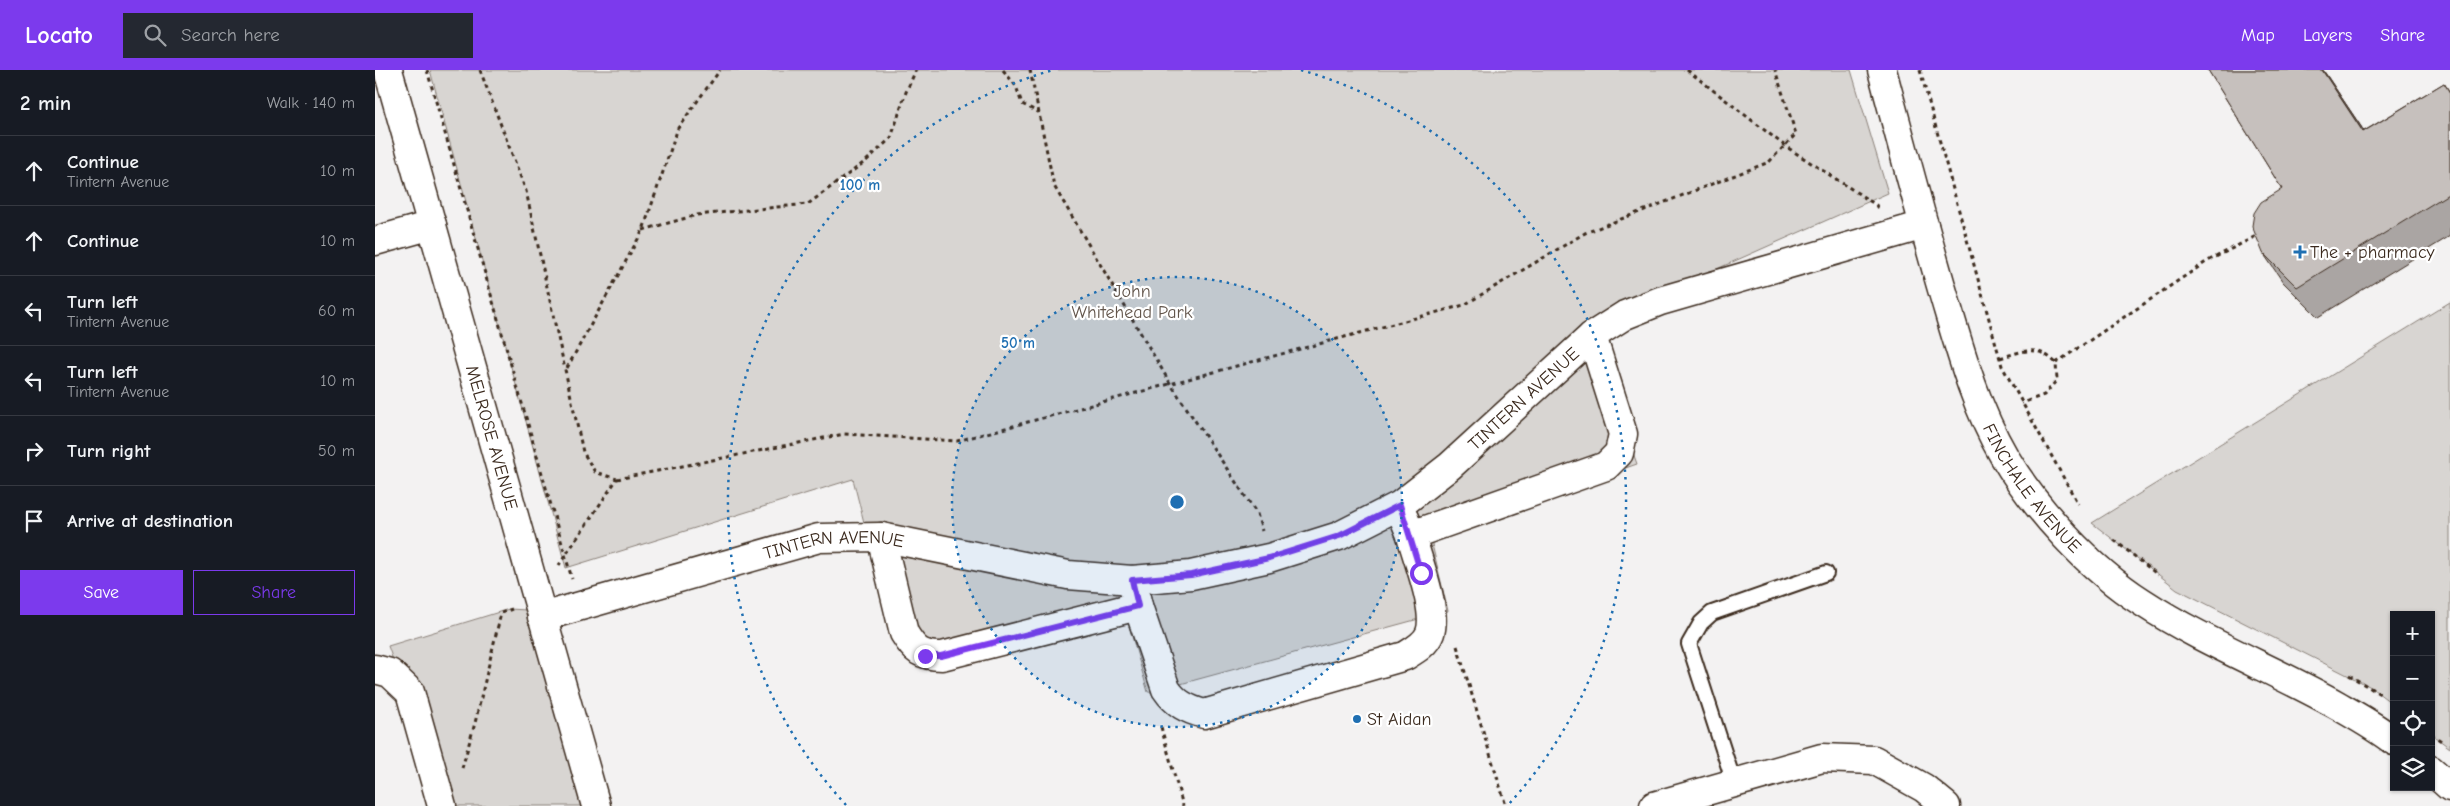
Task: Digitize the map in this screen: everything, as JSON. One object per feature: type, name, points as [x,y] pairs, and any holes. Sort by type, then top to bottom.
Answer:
[{"type":"street","name":"MELROSE AVENUE","points":[[388,70],[596,806]]},
{"type":"street","name":"FINCHALE AVENUE","points":[[1883,70],[1924,225],[1964,364],[1983,417],[2004,457],[2061,533],[2094,565],[2140,602],[2195,632],[2302,685],[2380,730],[2390,738]]},
{"type":"street","points":[[375,241],[431,225]]},
{"type":"street","name":"TINTERN AVENUE","points":[[540,609],[819,538],[881,537],[1068,575],[1132,580],[1191,575],[1269,558],[1339,536],[1400,505],[1449,466],[1592,336],[1625,315],[1660,301],[1924,225]]},
{"type":"street","points":[[1411,535],[1606,466],[1619,453],[1623,434],[1592,336]]},
{"type":"street","points":[[1132,580],[1138,606],[1166,689],[1173,700],[1185,709],[1204,714],[1405,656],[1419,648],[1430,632],[1431,612],[1411,535],[1400,505]]},
{"type":"street","points":[[881,537],[904,634],[911,646],[925,656],[941,656],[1138,606]]},
{"type":"street","points":[[375,669],[390,673],[410,692],[442,806]]},
{"type":"street","points":[[1654,806],[1822,758],[1874,760],[1924,788],[1947,806]]},
{"type":"street","points":[[2435,774],[2450,787]]},
{"type":"lane","points":[[1734,783],[1689,644],[1701,623],[1711,613],[1826,573]]},
{"type":"path","points":[[427,70],[574,586]]},
{"type":"path","points":[[481,70],[526,191],[583,452],[595,472],[617,478],[844,434],[957,441],[1464,304],[1585,233],[1769,162],[1796,134],[1775,70]]},
{"type":"path","points":[[566,368],[643,230],[678,128],[719,70]]},
{"type":"path","points":[[643,230],[697,215],[808,204],[866,161],[891,138],[906,92],[916,70]]},
{"type":"path","points":[[1003,70],[1016,86],[1021,104],[1038,112]]},
{"type":"path","points":[[1030,70],[1054,186],[1170,383],[1257,514],[1269,558]]},
{"type":"path","points":[[1687,70],[1785,146],[1877,205],[1886,235]]},
{"type":"path","points":[[1920,70],[2000,358],[2069,492],[2083,512]]},
{"type":"path","points":[[2056,363],[2206,262],[2264,232]]},
{"type":"path","points":[[2000,358],[2035,350],[2046,353],[2056,363],[2057,380],[2044,395],[2022,403]]},
{"type":"path","points":[[462,769],[501,613],[540,609],[565,556],[617,478]]},
{"type":"path","points":[[2107,535],[2161,577]]},
{"type":"path","points":[[1457,645],[1506,806]]},
{"type":"path","points":[[2343,673],[2382,695]]},
{"type":"path","points":[[1159,720],[1183,806]]},
{"type":"green space","name":"John Whitehead Park","points":[[430,70],[1851,70],[1888,193],[1595,323],[1592,336],[1637,464],[1430,536],[1448,611],[1148,692],[1127,619],[915,664],[875,566],[853,479],[566,568]]},
{"type":"green space","points":[[2450,302],[2450,748],[2435,737],[2435,611],[2390,611],[2390,702],[2369,686],[2177,589],[2092,523]]},
{"type":"green space","points":[[509,609],[527,610],[587,806],[445,806],[388,646]]},
{"type":"building","points":[[2208,70],[2322,70],[2363,132],[2444,83],[2450,93],[2450,193],[2297,287],[2263,253],[2252,226],[2254,213],[2261,202],[2282,189]]},
{"type":"place","name":"The + pharmacy","points":[[2300,252]]},
{"type":"place","name":"St Aidan","points":[[1357,719]]},
{"type":"route","points":[[925,656],[941,656],[1138,606],[1132,580],[1191,575],[1269,558],[1339,536],[1400,505],[1411,535],[1421,573]]}]
